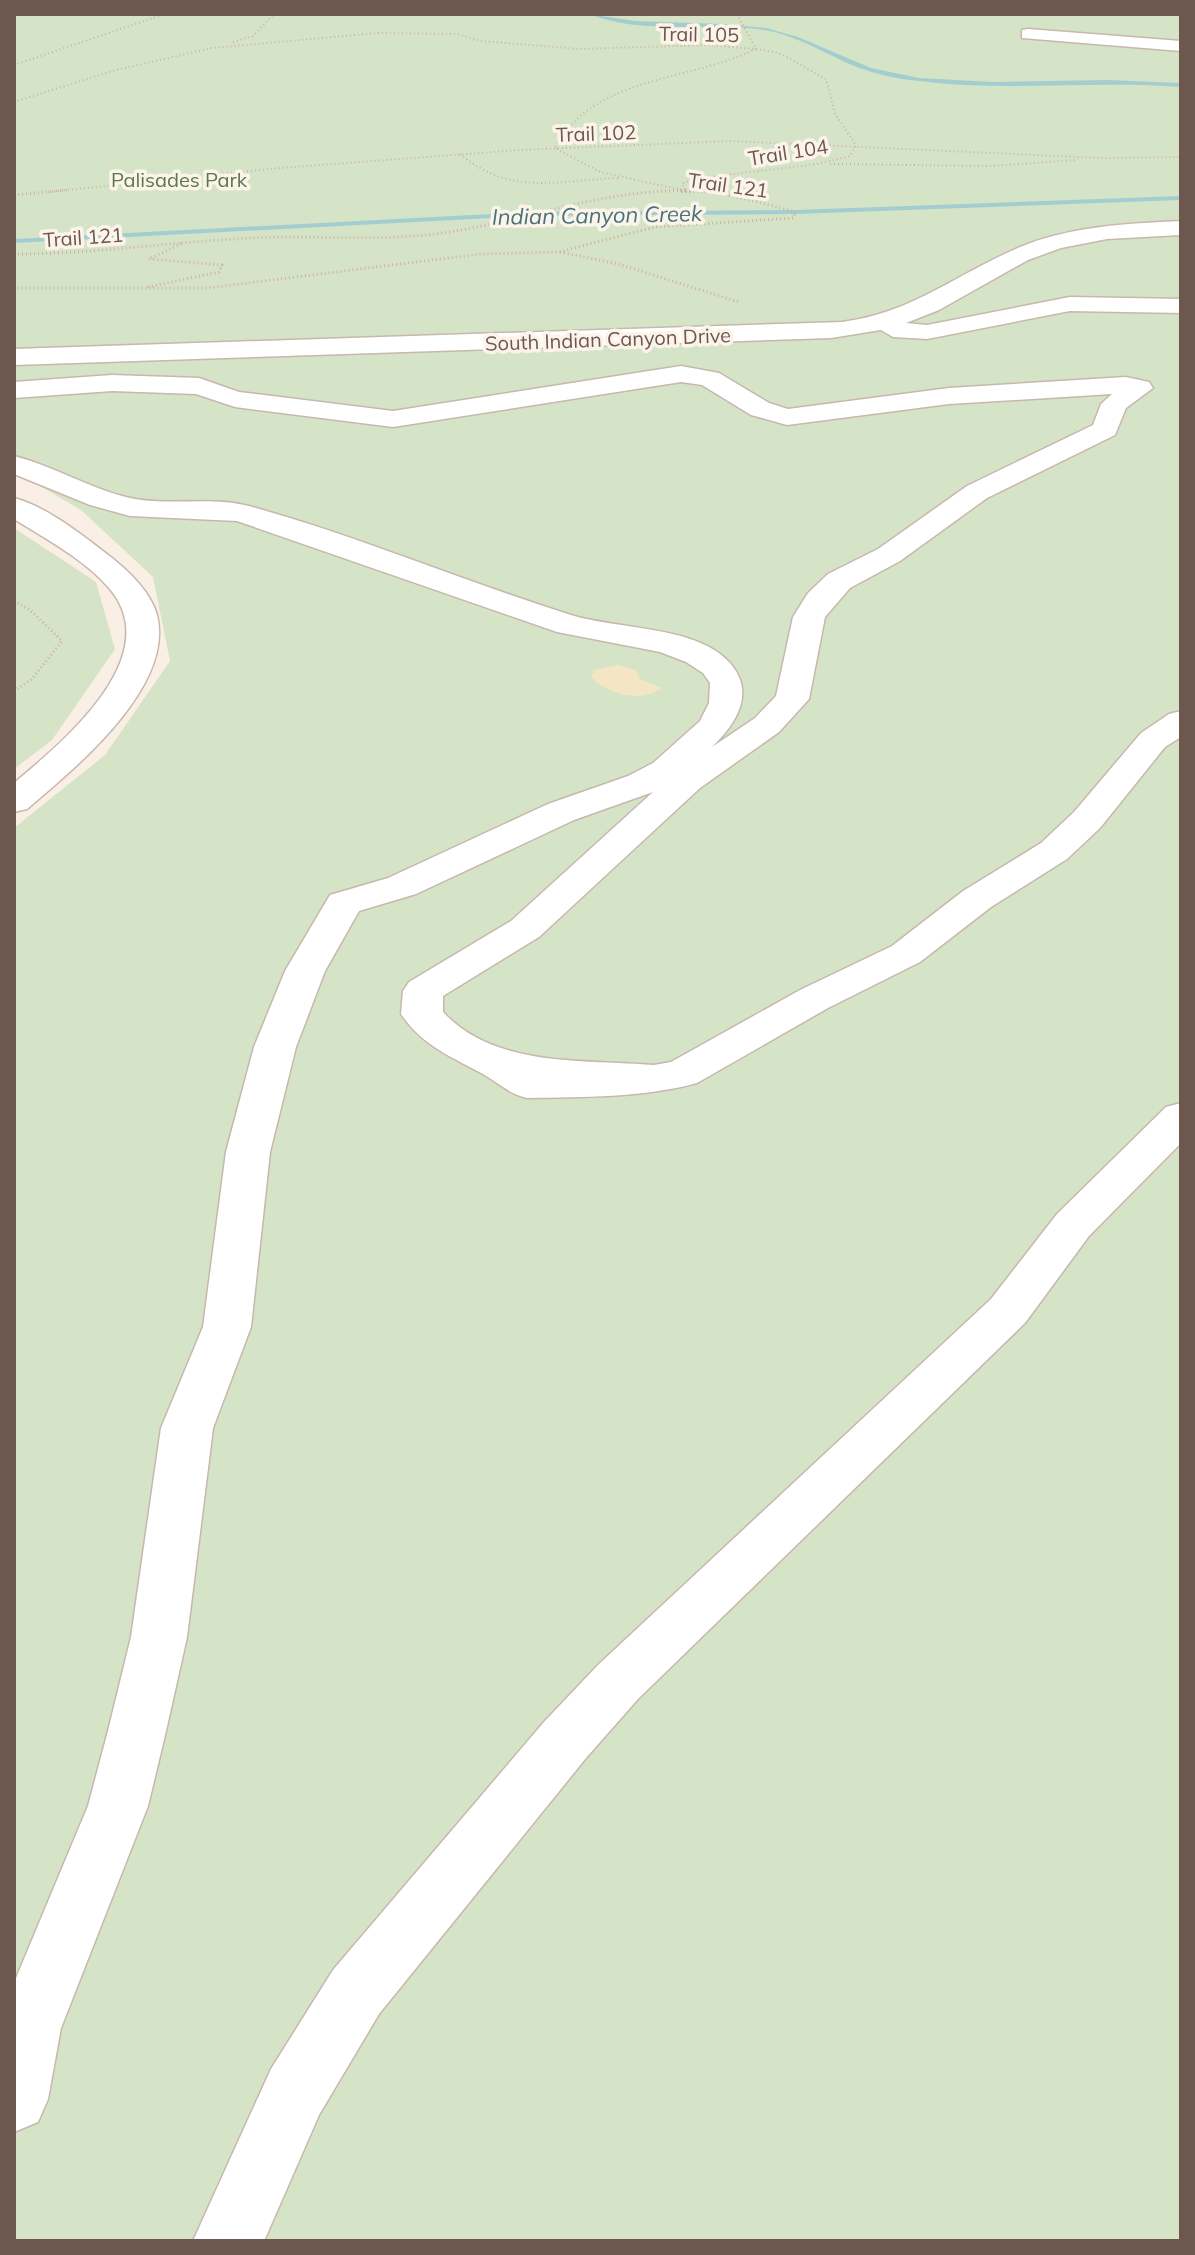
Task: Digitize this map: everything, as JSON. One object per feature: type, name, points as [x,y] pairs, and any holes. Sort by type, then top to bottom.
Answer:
[{"type":"street","points":[[1028,34],[1181,46]]},
{"type":"street","name":"South Indian Canyon Drive","points":[[14,357],[769,335],[875,324],[915,312],[1020,255],[1052,243],[1102,233],[1181,228]]},
{"type":"street","points":[[875,324],[901,332],[927,332],[1070,304],[1181,306]]},
{"type":"street","points":[[14,390],[112,383],[199,386],[235,399],[393,419],[681,374],[710,379],[760,409],[787,417],[949,396],[1130,388],[1114,404],[1105,429],[977,492],[889,555],[839,581],[819,600],[809,617],[792,699],[767,725],[687,780],[525,929],[423,991],[422,1014],[443,1037],[501,1066],[527,1085],[682,1074],[814,999],[906,954],[977,899],[1054,851],[1087,820],[1153,740],[1181,721]]},
{"type":"street","points":[[14,464],[69,488],[128,506],[241,513],[568,625],[668,644],[698,655],[715,666],[727,683],[726,703],[714,726],[666,771],[641,784],[561,812],[402,886],[344,903],[305,971],[275,1047],[248,1152],[227,1327],[187,1428],[159,1637],[122,1791],[28,2028],[14,2099]]},
{"type":"street","points":[[14,507],[67,540],[125,586],[136,603],[143,636],[127,684],[99,723],[14,801]]},
{"type":"street","points":[[228,2241],[295,2092],[356,1992],[565,1740],[618,1682],[1008,1311],[1073,1225],[1181,1117]]},
{"type":"path","points":[[14,65],[165,14]]},
{"type":"path","points":[[14,102],[116,70],[253,36],[274,14]]},
{"type":"path","points":[[687,191],[581,164],[555,148],[560,133],[582,114],[613,96],[648,82],[738,59],[756,49],[737,14]]},
{"type":"path","points":[[136,17],[144,20]]},
{"type":"path","name":"Trail 105","points":[[212,48],[309,37],[424,32],[580,49],[709,45],[756,49]]},
{"type":"path","name":"Trail 104","points":[[687,191],[682,184],[692,179],[817,164],[850,156],[856,145],[835,114],[826,79],[779,53],[756,49]]},
{"type":"path","name":"Trail 102","points":[[14,195],[460,154],[731,141],[1101,158],[1181,157]]},
{"type":"path","points":[[460,154],[473,169],[511,184],[635,180]]},
{"type":"path","points":[[817,164],[875,162],[992,166],[1101,158]]},
{"type":"path","name":"Trail 121","points":[[14,254],[65,254],[183,243],[426,235],[492,226],[581,202],[687,191],[727,195],[796,212],[793,218],[655,227],[559,252],[480,254],[208,288],[14,288]]},
{"type":"path","points":[[131,290],[219,272],[222,265],[149,259],[183,243]]},
{"type":"path","points":[[559,252],[618,264],[744,303]]},
{"type":"path","points":[[14,601],[30,610],[62,641],[32,679],[14,691]]},
{"type":"green space","name":"Palisades Park","points":[[14,14],[1181,14],[1181,2241],[14,2241],[14,828],[105,755],[170,661],[153,577],[81,510],[14,471]]},
{"type":"green space","points":[[14,528],[96,582],[115,649],[52,740],[14,769]]},
{"type":"sand","points":[[618,665],[636,670],[640,679],[662,688],[645,695],[625,695],[591,677],[594,670]]},
{"type":"waterway","points":[[591,14],[635,23],[766,29],[796,38],[854,64],[884,74],[919,80],[993,84],[1145,82],[1181,85]]},
{"type":"waterway","name":"Indian Canyon Creek","points":[[14,241],[531,214],[796,212],[1181,198]]}]
